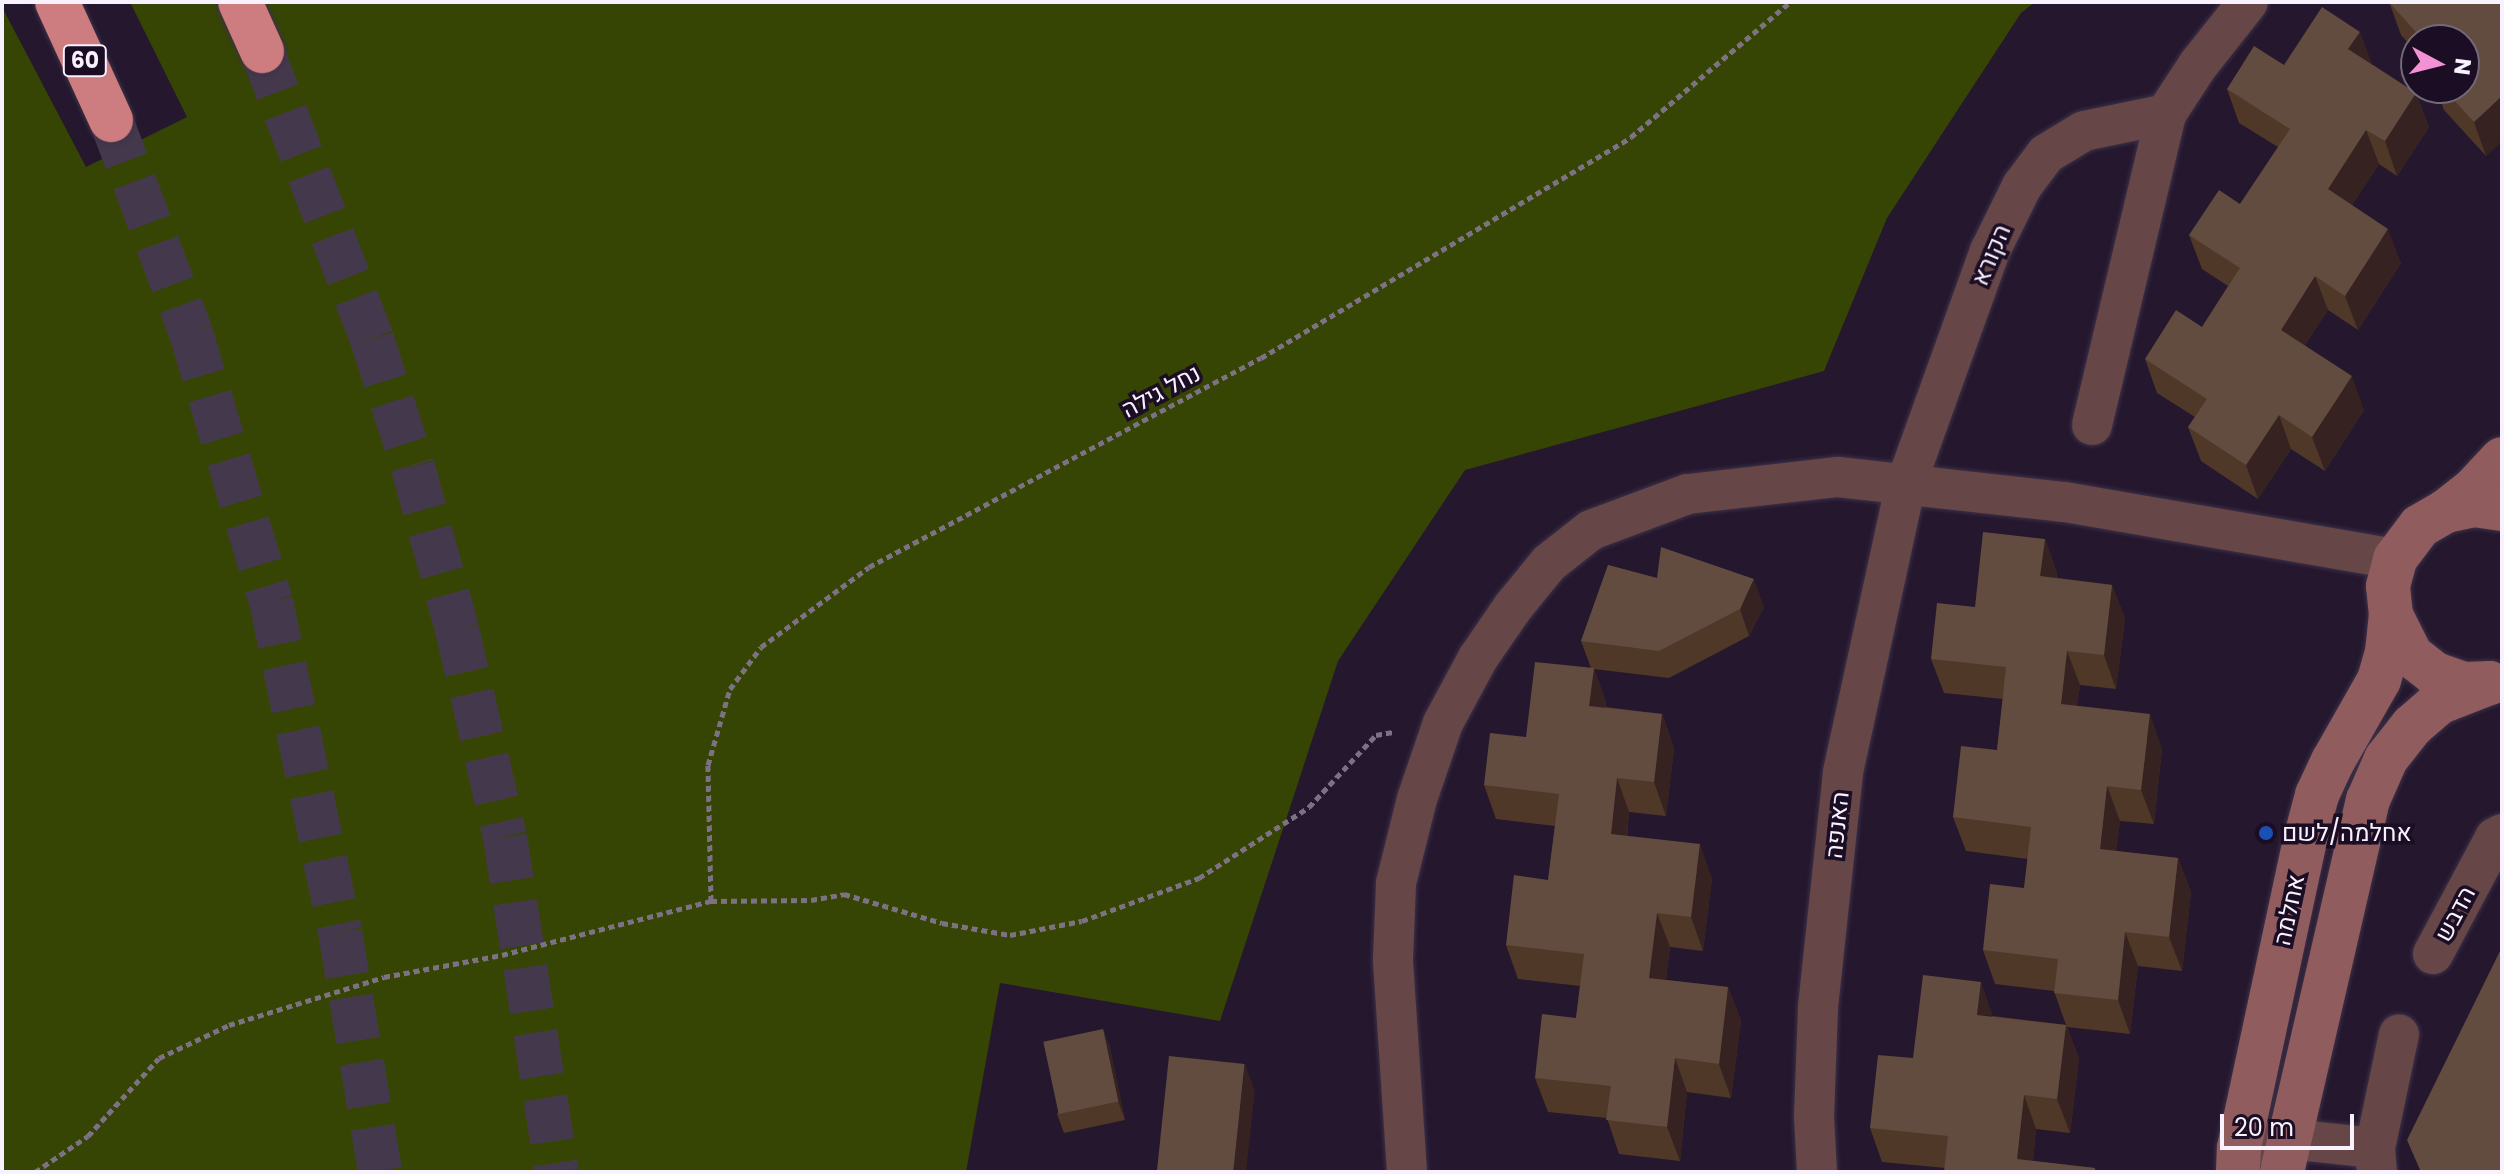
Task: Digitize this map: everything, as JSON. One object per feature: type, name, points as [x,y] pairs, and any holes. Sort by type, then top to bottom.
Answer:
[{"type":"highway","name":"60","points":[[57,2],[111,120]]},
{"type":"highway","points":[[240,2],[262,51]]},
{"type":"street","points":[[2092,425],[2166,114],[2198,65],[2248,2]]},
{"type":"street","name":"הקורא","points":[[1906,484],[1990,251],[2022,186],[2046,154],[2084,131],[2166,114]]},
{"type":"street","points":[[1407,1172],[1393,959],[1396,883],[1417,799],[1443,723],[1478,658],[1513,607],[1549,563],[1591,530],[1641,509],[1703,491],[1838,477],[2065,502],[2395,559],[2420,526],[2446,511],[2502,459]]},
{"type":"street","name":"האנפה","points":[[1817,1172],[1814,1117],[1818,1007],[1843,772],[1906,484]]},
{"type":"street","points":[[2446,511],[2474,505],[2502,509]]},
{"type":"street","name":"אחלמה","points":[[2238,1160],[2295,880],[2317,795],[2379,680],[2387,652],[2391,615],[2388,586],[2395,559]]},
{"type":"street","points":[[2391,615],[2411,655],[2435,674],[2464,684],[2496,682]]},
{"type":"street","points":[[2286,1156],[2368,800],[2386,759],[2412,726],[2438,703],[2496,682]]},
{"type":"street","name":"הדבש","points":[[2433,954],[2495,838],[2502,834]]},
{"type":"street","points":[[2238,1160],[2286,1156],[2376,1160],[2399,1034]]},
{"type":"path","name":"נחל גילה","points":[[711,901],[708,765],[730,689],[761,647],[869,567],[1261,358],[1631,137],[1790,2]]},
{"type":"path","points":[[35,1172],[88,1136],[159,1058],[229,1025],[384,977],[502,955],[711,901],[811,900],[844,894],[942,923],[1010,935],[1082,921],[1199,878],[1309,807],[1376,735],[1443,723]]},
{"type":"green space","points":[[130,2],[2035,2],[2021,13],[1887,218],[1824,371],[1465,470],[1338,661],[1220,1021],[1000,983],[966,1172],[2,1172],[2,7],[86,167],[187,117]]},
{"type":"building","points":[[2389,2],[2502,2],[2502,96],[2474,122],[2458,104],[2480,104],[2480,24],[2409,24]]},
{"type":"building","points":[[2322,7],[2360,32],[2348,49],[2400,83],[2400,104],[2409,104],[2385,141],[2366,130],[2328,189],[2388,229],[2345,296],[2315,276],[2281,330],[2352,376],[2312,437],[2279,415],[2246,465],[2188,427],[2207,399],[2145,359],[2176,310],[2202,327],[2240,268],[2189,235],[2219,190],[2240,204],[2290,129],[2227,89],[2254,46],[2284,65]]},
{"type":"building","points":[[1983,532],[2045,539],[2040,576],[2112,585],[2104,655],[2067,651],[2061,704],[2150,714],[2141,790],[2107,786],[2100,849],[2178,858],[2169,937],[2125,932],[2118,1000],[2054,993],[2058,959],[1983,950],[1990,884],[2024,888],[2031,827],[1953,817],[1961,746],[1997,750],[2006,667],[1931,659],[1937,603],[1975,607]]},
{"type":"building","points":[[1661,547],[1754,579],[1740,609],[1659,651],[1581,641],[1608,565],[1657,578]]},
{"type":"building","points":[[1535,662],[1594,668],[1589,706],[1662,714],[1654,782],[1617,778],[1611,834],[1700,844],[1691,917],[1657,913],[1649,978],[1728,987],[1719,1064],[1675,1058],[1667,1127],[1606,1120],[1611,1086],[1535,1078],[1542,1014],[1576,1018],[1584,954],[1506,945],[1514,875],[1548,880],[1559,794],[1484,785],[1490,733],[1526,737]]},
{"type":"building","points":[[2502,947],[2502,1172],[2421,1172],[2407,1140]]},
{"type":"building","points":[[1923,975],[1981,982],[1977,1015],[2066,1025],[2057,1099],[2024,1095],[2017,1159],[2095,1168],[2094,1172],[1944,1172],[1948,1136],[1870,1128],[1878,1055],[1913,1058]]},
{"type":"building","points":[[1103,1029],[1118,1101],[1059,1114],[1043,1042]]},
{"type":"building","points":[[1169,1056],[1245,1064],[1233,1172],[1157,1172]]},
{"type":"tunnel","points":[[262,51],[372,339],[413,467],[457,629],[505,837],[557,1172]]},
{"type":"tunnel","points":[[111,120],[191,333],[271,601],[340,932],[380,1172]]},
{"type":"place","name":"אחלמה/לשם","points":[[2266,833]]}]
